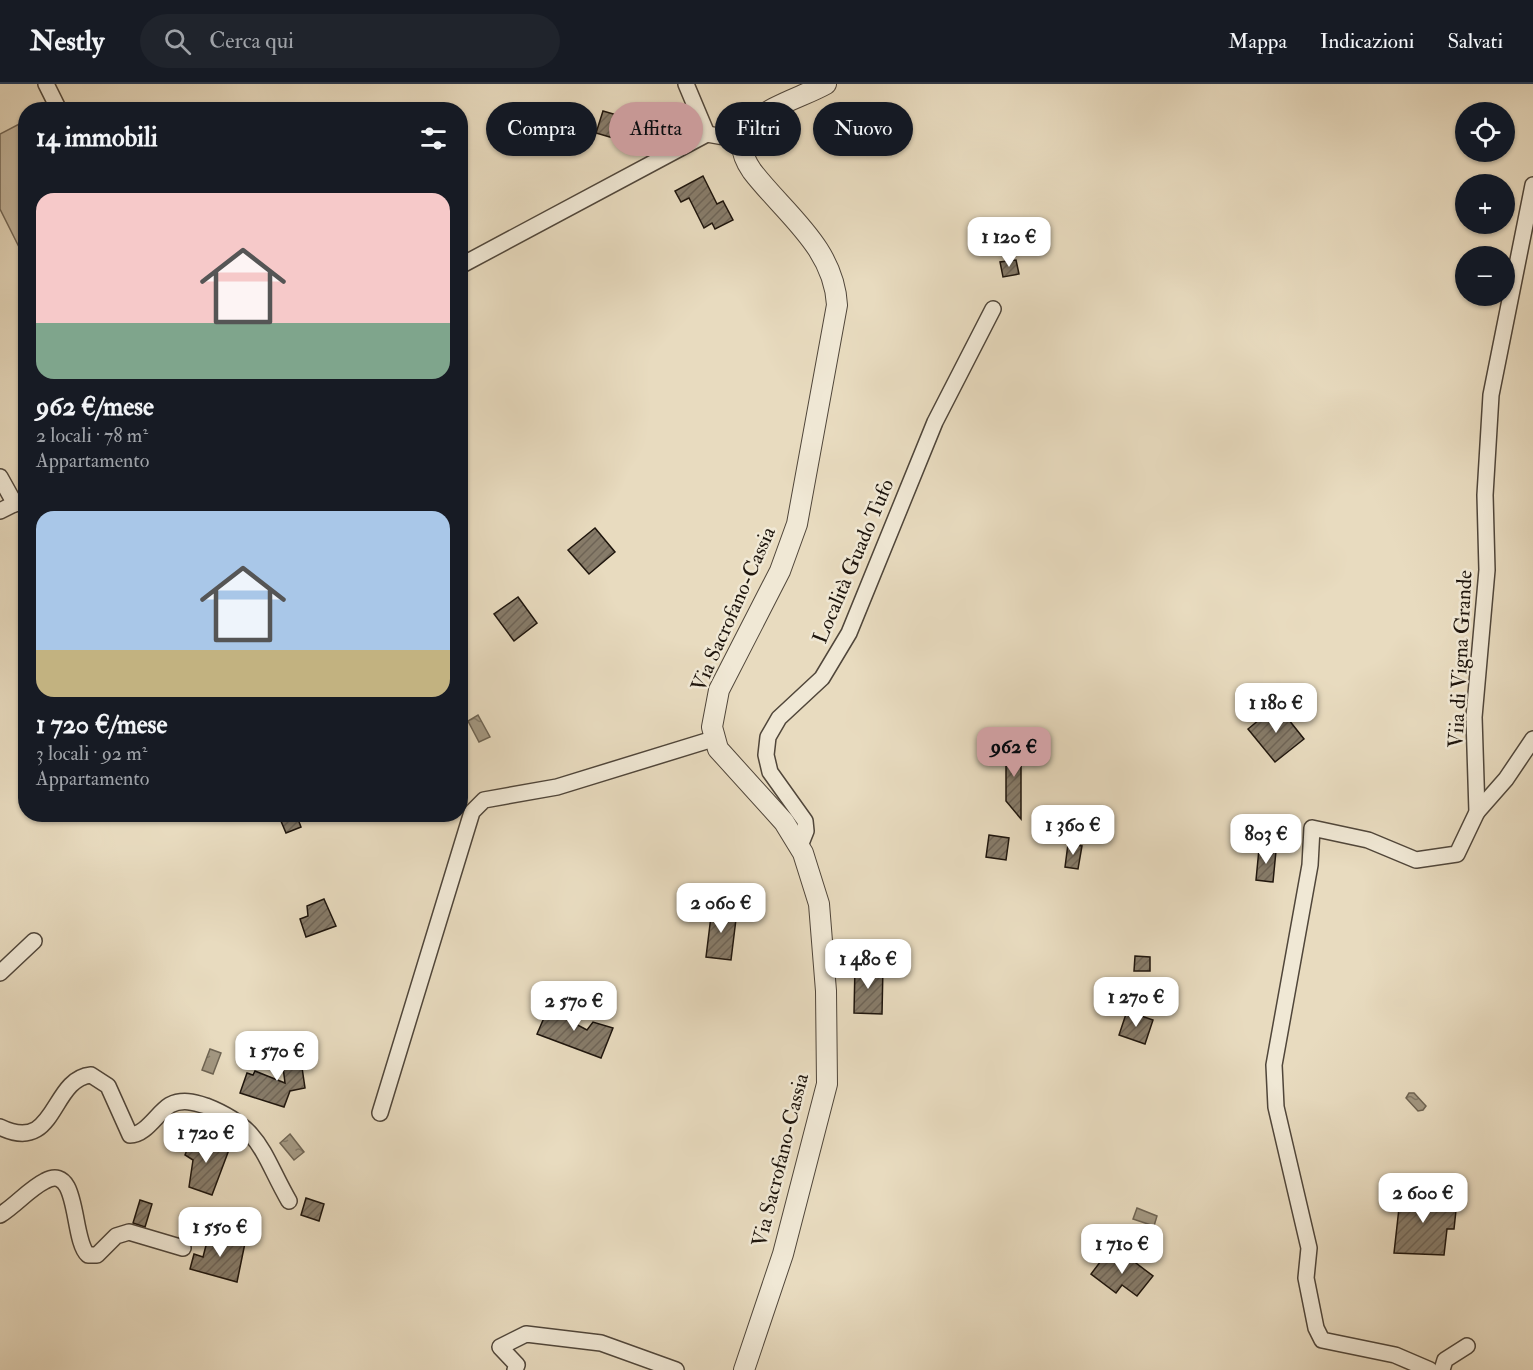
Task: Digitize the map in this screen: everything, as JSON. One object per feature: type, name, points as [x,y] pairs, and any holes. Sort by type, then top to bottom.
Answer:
[{"type":"street","points":[[45,84],[55,102]]},
{"type":"street","points":[[686,84],[708,134]]},
{"type":"street","points":[[789,102],[826,84]]},
{"type":"street","points":[[468,262],[708,134],[715,135]]},
{"type":"street","name":"Via Sacrofano-Cassia","points":[[744,156],[752,171],[824,257],[835,287],[837,311],[797,524],[780,571],[719,690],[712,721],[713,739],[726,759],[777,814],[800,846],[816,891],[823,932],[827,1084],[783,1254],[744,1370]]},
{"type":"street","name":"Viia di Vigna Grande","points":[[1430,1370],[1395,1355],[1322,1340],[1316,1328],[1306,1278],[1309,1248],[1276,1107],[1274,1065],[1310,865],[1312,828],[1368,840],[1416,860],[1458,854],[1478,812],[1474,717],[1486,570],[1485,495],[1491,395],[1533,185]]},
{"type":"street","name":"Località Guado Tufo","points":[[800,846],[806,831],[805,821],[773,779],[768,766],[766,749],[770,731],[779,718],[822,678],[849,633],[933,428],[993,309]]},
{"type":"street","points":[[0,477],[18,499]]},
{"type":"street","points":[[0,511],[18,502]]},
{"type":"street","points":[[380,1113],[472,813],[477,804],[484,800],[557,787],[713,739]]},
{"type":"street","points":[[1478,812],[1506,779],[1533,739]]},
{"type":"street","points":[[0,973],[34,941]]},
{"type":"street","points":[[0,1127],[21,1134],[37,1129],[46,1121],[71,1086],[87,1076],[100,1079],[108,1086],[130,1135],[141,1131],[171,1105],[182,1101],[194,1102],[222,1112],[249,1130],[262,1148],[289,1201]]},
{"type":"street","points":[[0,1215],[44,1181],[54,1178],[64,1182],[70,1189],[78,1240],[88,1255],[97,1255],[116,1236],[129,1232],[183,1248]]},
{"type":"street","points":[[515,1370],[517,1365],[500,1347],[526,1334],[601,1343],[676,1370]]},
{"type":"street","points":[[1442,1370],[1445,1360],[1467,1346]]},
{"type":"street","points":[[732,1370],[751,1350]]},
{"type":"shaded area","points":[[18,125],[18,245],[0,209],[0,134]]},
{"type":"water","points":[[478,715],[490,737],[479,742],[468,721]]},
{"type":"water","points":[[210,1049],[221,1053],[213,1074],[202,1070]]},
{"type":"water","points":[[1409,1093],[1414,1093],[1426,1106],[1423,1110],[1418,1111],[1406,1098]]},
{"type":"water","points":[[290,1134],[304,1152],[294,1160],[280,1143]]},
{"type":"water","points":[[1137,1208],[1157,1216],[1154,1226],[1133,1219]]},
{"type":"building","points":[[603,111],[609,113],[609,137],[597,133]]},
{"type":"building","points":[[703,176],[717,204],[723,201],[733,220],[715,229],[712,223],[704,228],[689,198],[681,202],[675,191]]},
{"type":"building","points":[[1016,260],[1019,274],[1003,277],[1000,262]]},
{"type":"building","points":[[595,528],[615,552],[589,574],[568,550]]},
{"type":"building","points":[[518,597],[537,623],[514,641],[494,614]]},
{"type":"building","points":[[1277,705],[1304,739],[1275,762],[1248,729]]},
{"type":"building","points":[[1006,745],[1021,745],[1021,819],[1006,801]]},
{"type":"building","points":[[281,822],[299,822],[301,827],[286,833]]},
{"type":"building","points":[[989,835],[1009,838],[1006,860],[986,857]]},
{"type":"building","points":[[1068,844],[1082,846],[1078,869],[1065,867]]},
{"type":"building","points":[[1259,849],[1276,851],[1273,882],[1256,880]]},
{"type":"building","points":[[324,899],[336,926],[306,937],[300,919],[308,916],[307,906]]},
{"type":"building","points":[[712,908],[737,911],[731,960],[706,957]]},
{"type":"building","points":[[1135,956],[1150,957],[1150,971],[1134,971]]},
{"type":"building","points":[[855,965],[883,966],[882,1014],[854,1013]]},
{"type":"building","points":[[550,1004],[571,1013],[568,1020],[587,1030],[593,1022],[613,1028],[601,1058],[537,1034]]},
{"type":"building","points":[[1127,1011],[1153,1020],[1145,1044],[1119,1035]]},
{"type":"building","points":[[299,1047],[305,1088],[290,1091],[284,1107],[240,1093],[247,1073],[253,1075],[255,1071],[285,1083],[283,1067],[288,1066],[286,1049]]},
{"type":"building","points":[[192,1137],[230,1147],[212,1195],[189,1187],[193,1160],[185,1155]]},
{"type":"building","points":[[1401,1190],[1429,1193],[1429,1198],[1457,1201],[1454,1229],[1447,1229],[1444,1255],[1394,1253]]},
{"type":"building","points":[[306,1198],[324,1204],[319,1221],[301,1215]]},
{"type":"building","points":[[140,1200],[152,1204],[145,1227],[133,1223]]},
{"type":"building","points":[[209,1234],[245,1243],[237,1282],[190,1269],[194,1254],[203,1257]]},
{"type":"building","points":[[1107,1253],[1122,1264],[1128,1257],[1153,1276],[1137,1296],[1122,1285],[1116,1293],[1091,1274]]}]
